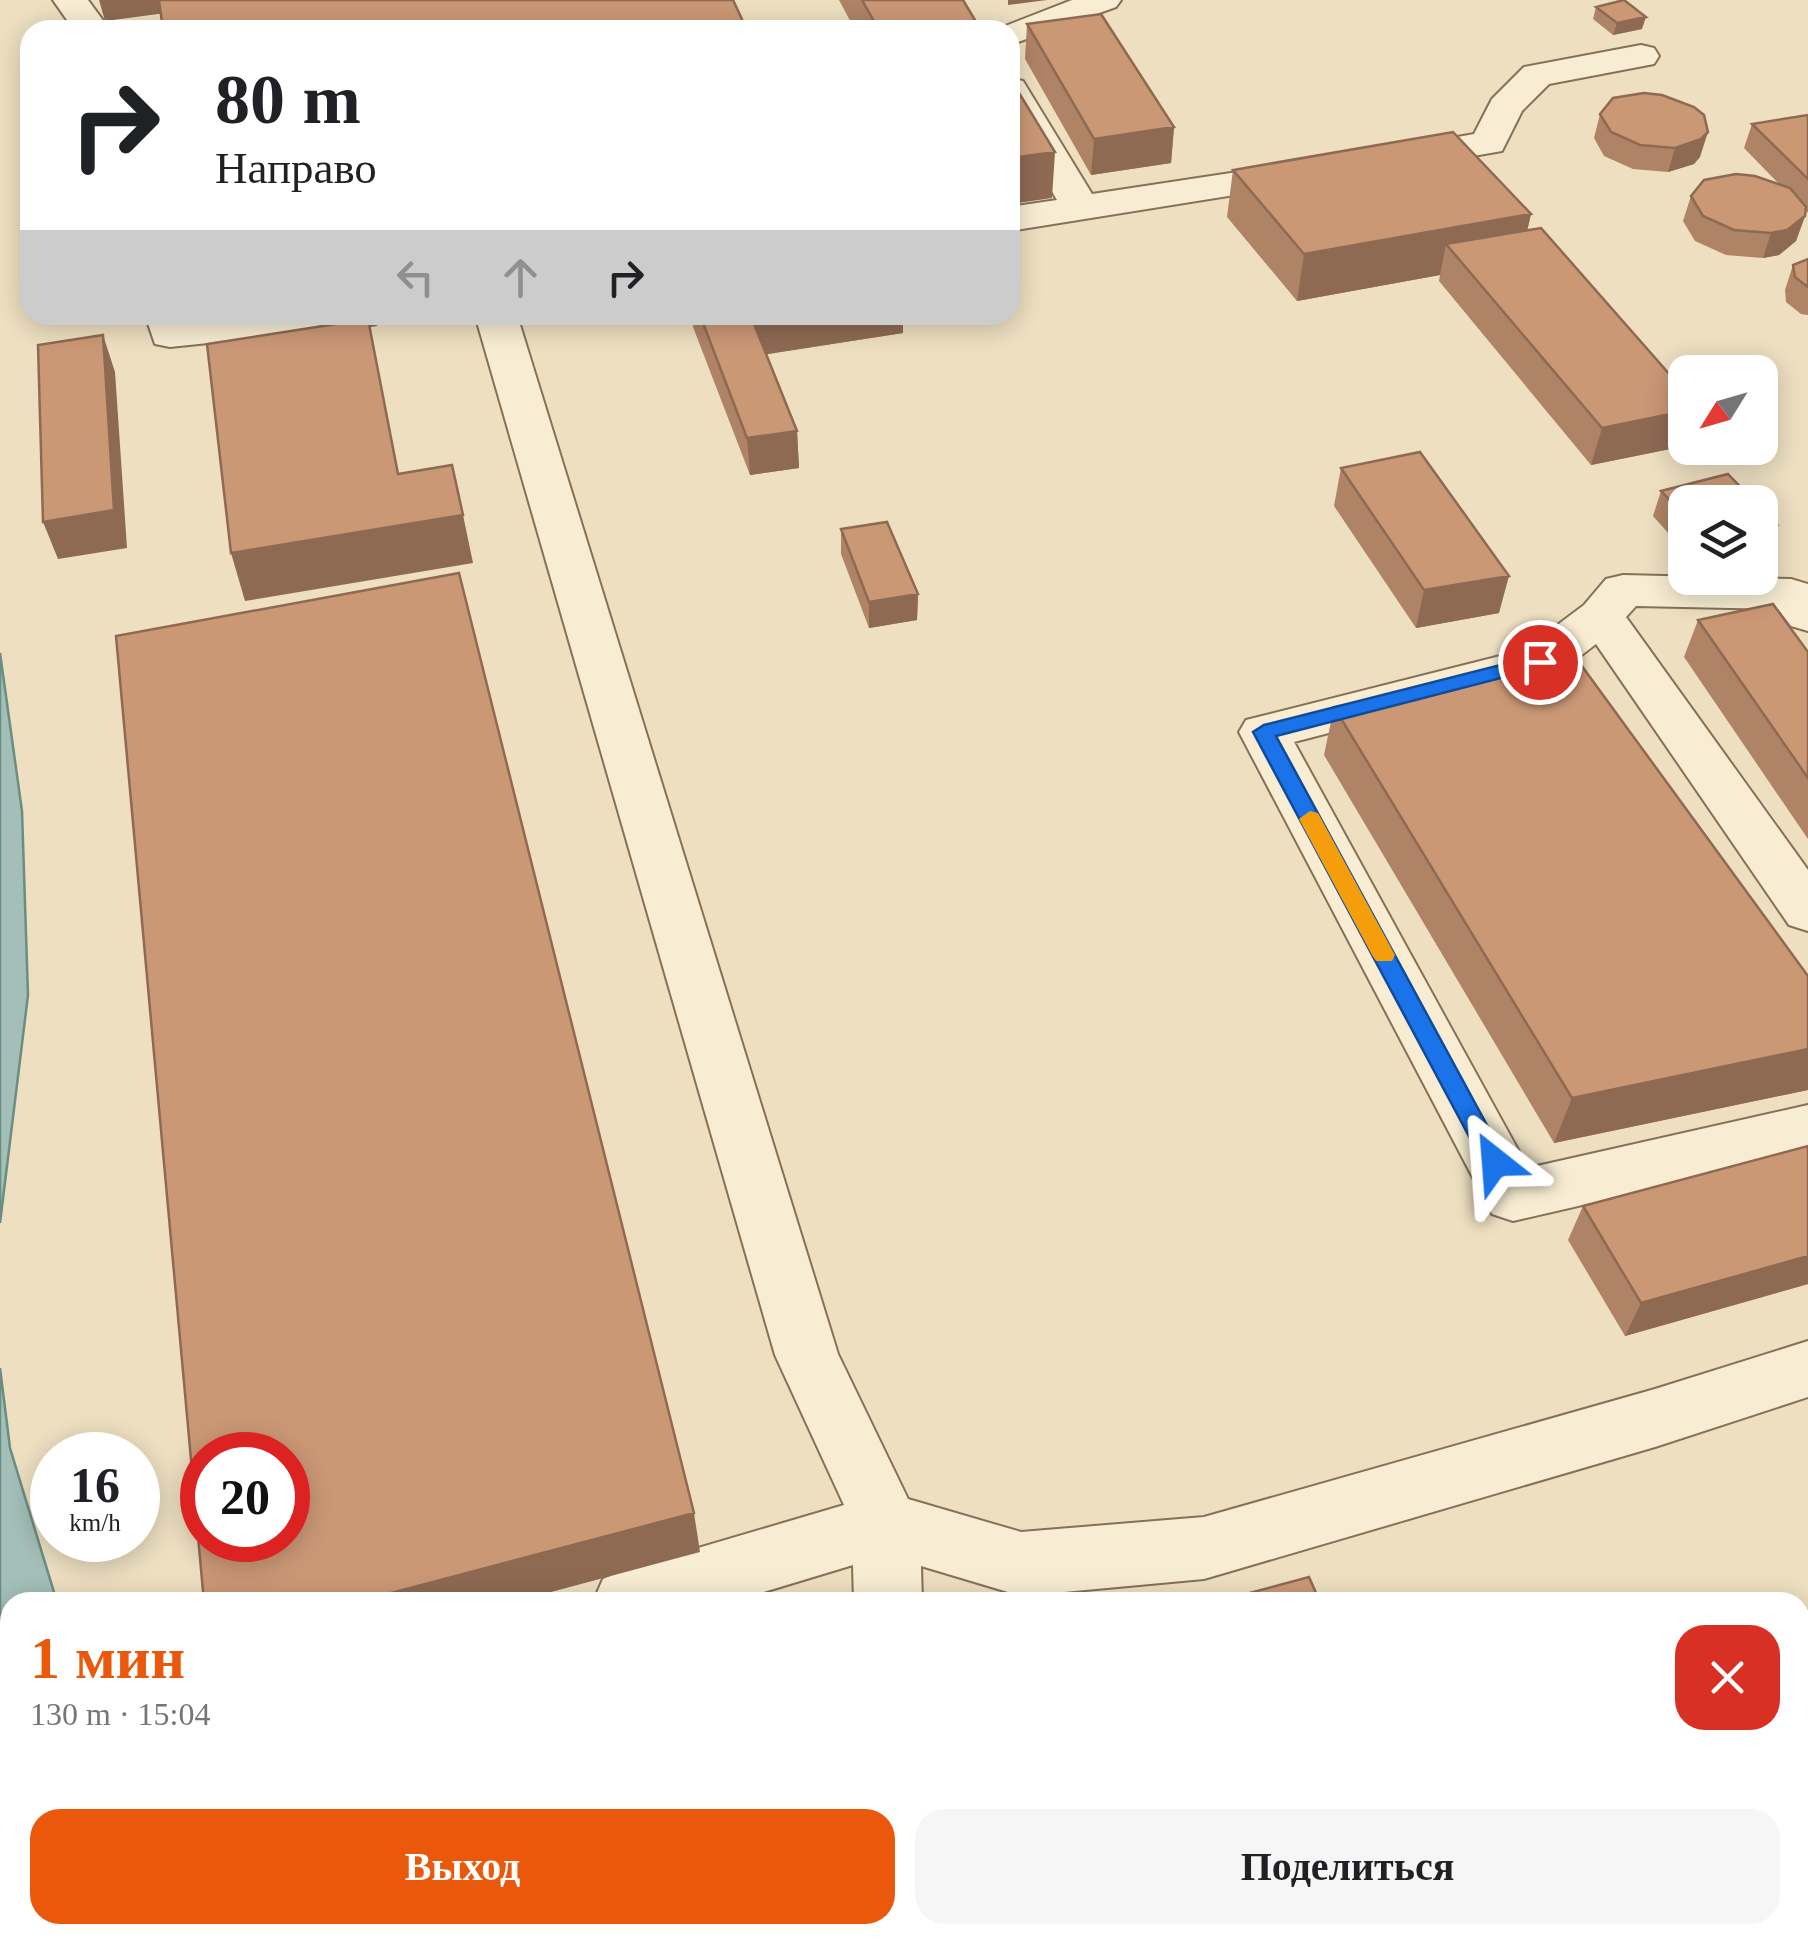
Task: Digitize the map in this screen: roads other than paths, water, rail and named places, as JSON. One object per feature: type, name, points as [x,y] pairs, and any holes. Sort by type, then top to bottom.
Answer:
[{"type":"street","points":[[1020,30],[1104,0]]},
{"type":"street","points":[[1020,218],[1490,143],[1504,107],[1537,75],[1642,56]]},
{"type":"street","points":[[1020,106],[1081,208]]},
{"type":"street","points":[[168,325],[170,335],[266,325]]},
{"type":"street","points":[[499,325],[807,1356],[886,1524],[888,1592]]},
{"type":"street","points":[[1808,616],[1791,594],[1623,590],[1602,616],[1540,662],[1264,732],[1513,1196],[1808,1128]]},
{"type":"street","points":[[1602,616],[1808,911]]},
{"type":"street","points":[[661,1592],[886,1524],[1021,1564],[1204,1548],[1656,1418],[1808,1369]]},
{"type":"water","points":[[0,653],[22,811],[28,995],[0,1223]]},
{"type":"water","points":[[0,1368],[10,1448],[30,1514],[30,1562],[45,1562],[54,1592],[0,1592]]}]
